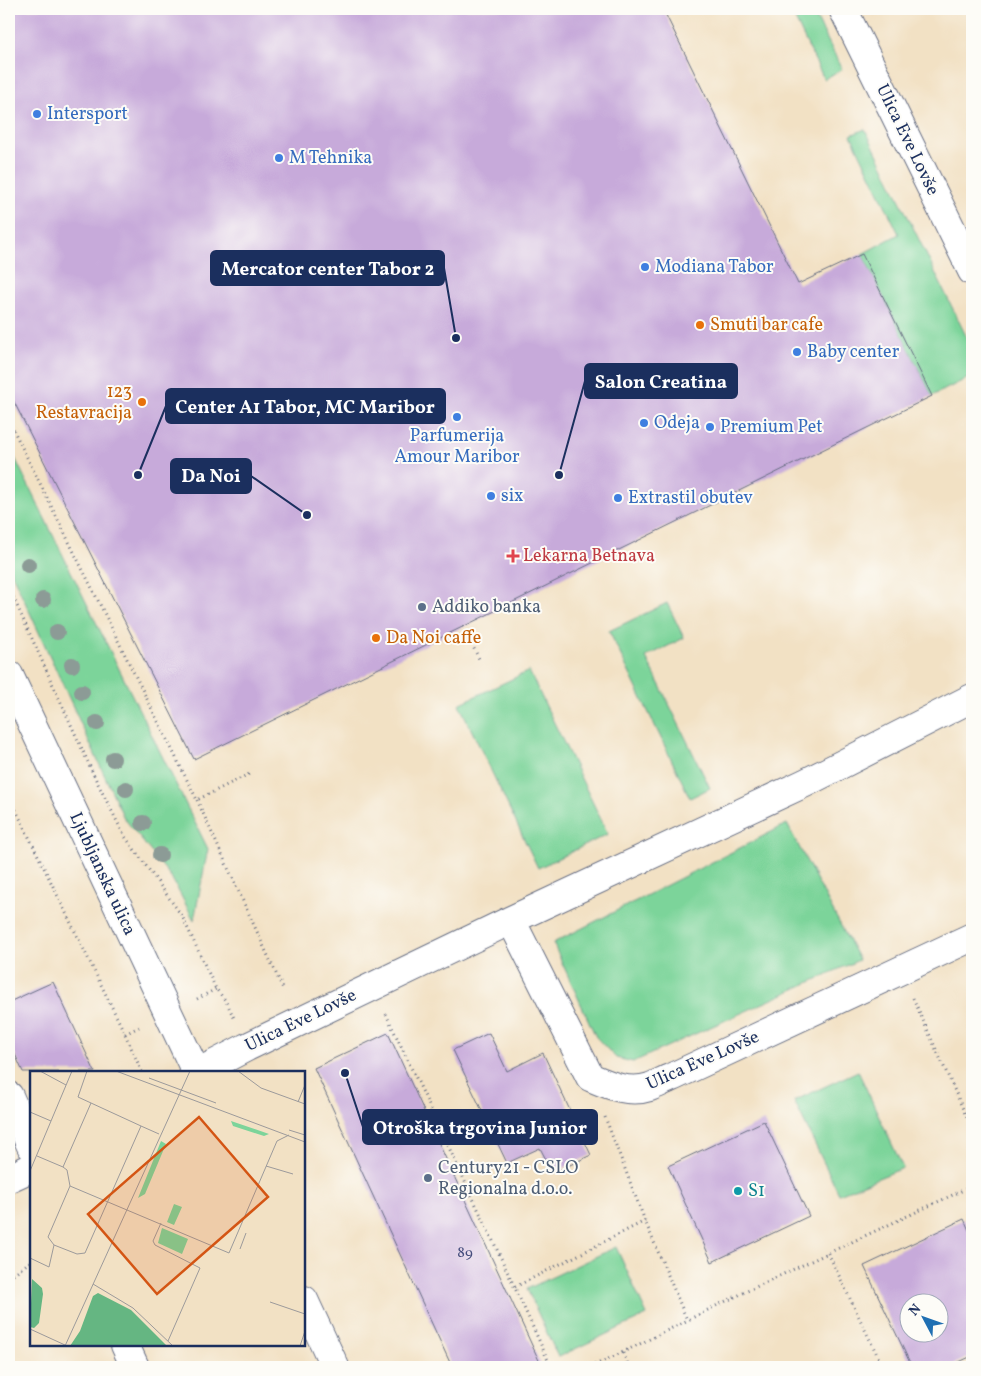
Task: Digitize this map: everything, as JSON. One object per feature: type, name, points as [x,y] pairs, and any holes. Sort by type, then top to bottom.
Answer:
[{"type":"street","name":"Ulica Eve Lovše","points":[[843,9],[972,271]]},
{"type":"street","name":"Ljubljanska ulica","points":[[9,675],[197,1071]]},
{"type":"street","name":"Ulica Eve Lovše","points":[[199,1071],[372,986],[805,783],[972,698]]},
{"type":"street","points":[[511,920],[590,1077]]},
{"type":"street","name":"Ulica Eve Lovše","points":[[590,1077],[617,1088],[634,1090],[650,1087],[972,937]]},
{"type":"street","points":[[9,1096],[30,1144]]},
{"type":"street","points":[[9,1178],[30,1168]]},
{"type":"street","points":[[305,1302],[335,1367]]},
{"type":"street","points":[[125,1346],[135,1367]]},
{"type":"path","points":[[9,421],[198,800],[284,991]]},
{"type":"path","points":[[9,588],[97,782],[124,835],[182,916],[216,989],[226,1001],[247,1047]]},
{"type":"path","points":[[463,626],[479,659]]},
{"type":"path","points":[[198,800],[251,773]]},
{"type":"path","points":[[9,796],[142,1071]]},
{"type":"path","points":[[900,970],[972,1129]]},
{"type":"path","points":[[372,986],[551,1367]]},
{"type":"path","points":[[590,1077],[645,1222],[687,1320]]},
{"type":"path","points":[[590,1367],[972,1186]]},
{"type":"path","points":[[515,1287],[645,1222]]},
{"type":"path","points":[[828,1253],[883,1367]]},
{"type":"path","points":[[9,1277],[30,1262]]},
{"type":"path","points":[[623,1353],[629,1367]]},
{"type":"green space","points":[[790,9],[812,9],[842,69],[824,79]]},
{"type":"green space","points":[[865,129],[972,348],[972,373],[970,377],[932,396],[862,254],[899,234],[851,135]]},
{"type":"green space","points":[[9,446],[208,849],[194,920],[171,877],[124,818],[9,567]]},
{"type":"green space","points":[[667,603],[684,638],[646,657],[710,788],[690,798],[609,631]]},
{"type":"green space","points":[[529,671],[608,834],[538,868],[459,704]]},
{"type":"green space","points":[[787,824],[859,960],[633,1062],[616,1058],[596,1037],[553,943]]},
{"type":"green space","points":[[858,1071],[903,1168],[839,1194],[794,1101]]},
{"type":"green space","points":[[616,1247],[647,1315],[558,1357],[527,1289]]},
{"type":"building","points":[[9,9],[663,9],[798,284],[862,254],[932,396],[194,759],[9,392]]},
{"type":"building","points":[[53,982],[95,1071],[23,1072],[9,1041],[9,1002]]},
{"type":"building","points":[[388,1033],[542,1367],[452,1367],[314,1068]]},
{"type":"building","points":[[489,1033],[507,1071],[543,1053],[591,1155],[553,1173],[540,1148],[507,1163],[453,1050]]},
{"type":"building","name":"S1","points":[[764,1121],[809,1216],[712,1262],[668,1166]]},
{"type":"building","points":[[964,1219],[972,1237],[972,1356],[948,1367],[912,1367],[901,1344],[948,1344],[948,1294],[898,1294],[898,1338],[864,1266]]},
{"type":"place","name":"Intersport","points":[[37,114]]},
{"type":"place","name":"M Tehnika","points":[[279,158]]},
{"type":"place","name":"Modiana Tabor","points":[[645,267]]},
{"type":"place","name":"Smuti bar cafe","points":[[700,325]]},
{"type":"place","name":"Mercator center Tabor 2","points":[[456,338]]},
{"type":"place","name":"Baby center","points":[[797,352]]},
{"type":"place","name":"123 Restavracija","points":[[142,402]]},
{"type":"place","name":"Parfumerija Amour Maribor","points":[[457,417]]},
{"type":"place","name":"Odeja","points":[[644,423]]},
{"type":"place","name":"Premium Pet","points":[[710,427]]},
{"type":"place","name":"Center A1 Tabor, MC Maribor","points":[[138,475]]},
{"type":"place","name":"Salon Creatina","points":[[559,475]]},
{"type":"place","name":"six","points":[[491,496]]},
{"type":"place","name":"Extrastil obutev","points":[[618,498]]},
{"type":"place","name":"Da Noi","points":[[307,515]]},
{"type":"place","name":"Lekarna Betnava","points":[[513,556]]},
{"type":"place","name":"Addiko banka","points":[[422,607]]},
{"type":"place","name":"Da Noi caffe","points":[[376,638]]},
{"type":"place","name":"Otroška trgovina Junior","points":[[345,1073]]},
{"type":"place","name":"Century21 - CSLO Regionalna d.o.o.","points":[[428,1178]]},
{"type":"place","name":"S1","points":[[738,1191]]}]
